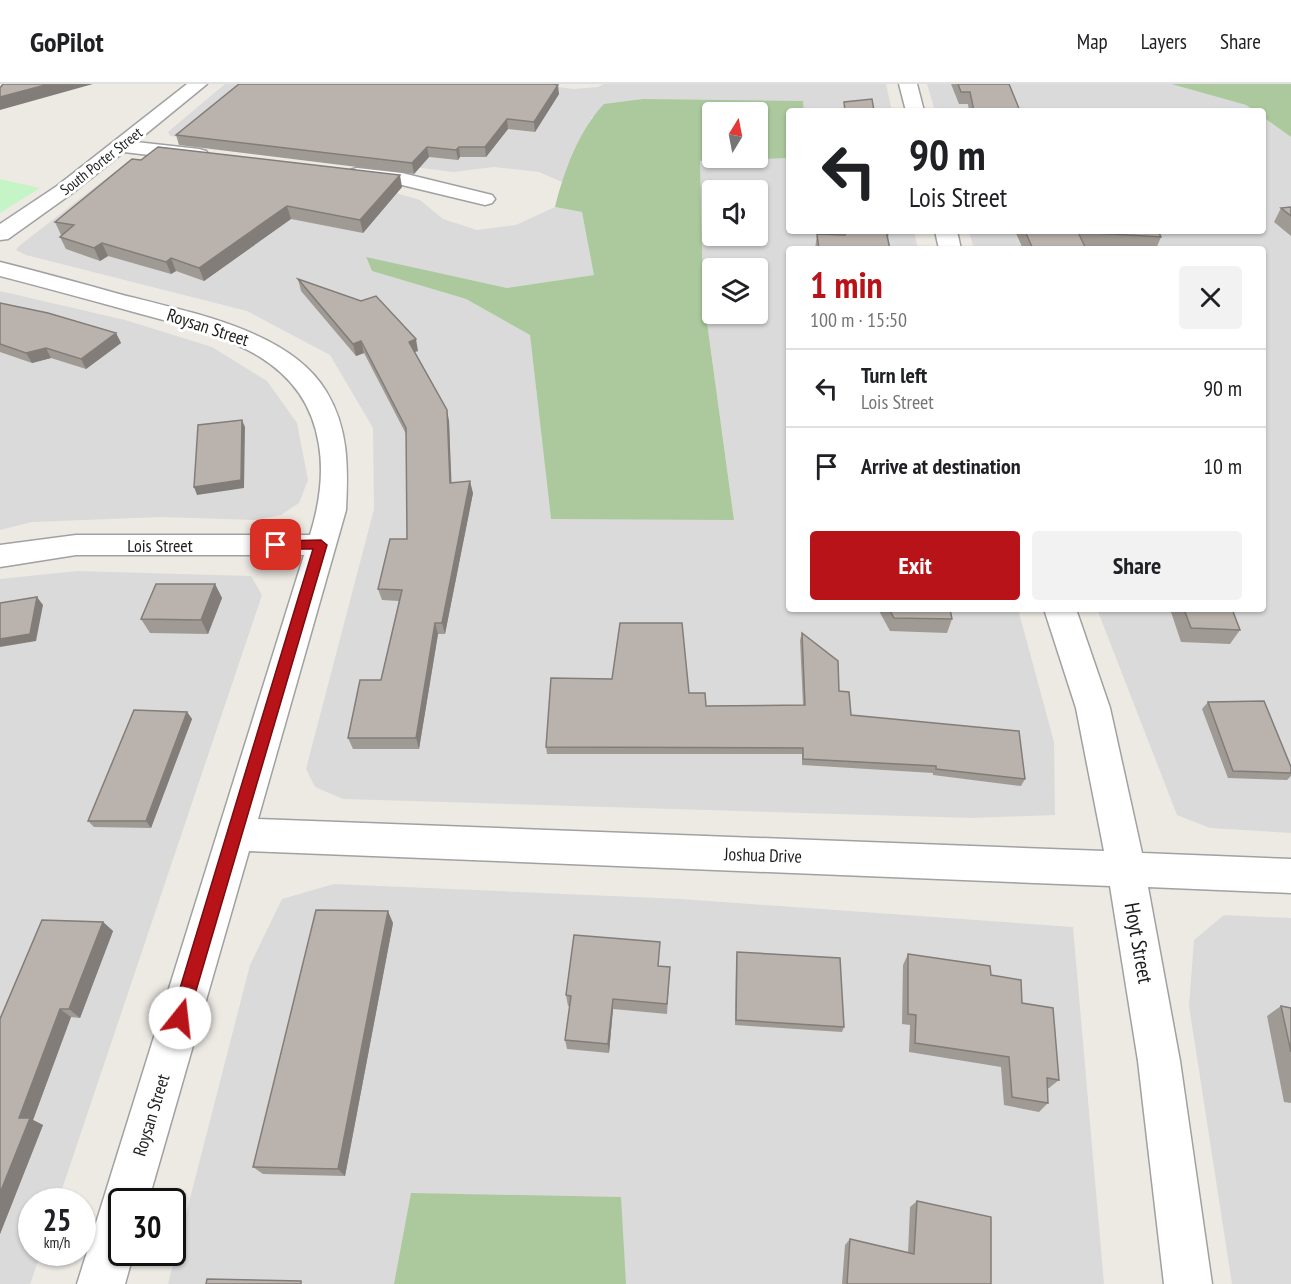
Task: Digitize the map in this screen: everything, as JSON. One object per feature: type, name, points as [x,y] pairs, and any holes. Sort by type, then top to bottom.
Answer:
[{"type":"street","name":"South Porter Street","points":[[0,234],[64,190],[198,84]]},
{"type":"street","points":[[908,84],[914,108]]},
{"type":"street","points":[[120,146],[218,158]]},
{"type":"street","points":[[333,171],[402,179],[485,199]]},
{"type":"street","name":"Roysan Street","points":[[0,269],[202,322],[255,342],[297,370],[325,409],[337,456],[332,510],[129,1188]]},
{"type":"street","name":"Lois Street","points":[[0,556],[76,546],[321,545]]},
{"type":"street","name":"Hoyt Street","points":[[1061,612],[1093,708],[1126,868],[1159,1061],[1188,1284]]},
{"type":"street","name":"Joshua Drive","points":[[234,834],[1291,876]]},
{"type":"street","points":[[101,1284],[108,1261]]},
{"type":"shaded area","points":[[225,84],[536,84],[573,89],[598,87],[603,84],[886,84],[891,108],[804,108],[803,101],[768,104],[702,102],[702,109],[592,117],[562,182],[539,172],[494,167],[453,172],[170,136],[168,132]]},
{"type":"shaded area","points":[[927,84],[1171,84],[1250,108],[934,108]]},
{"type":"shaded area","points":[[1266,119],[1291,137],[1291,833],[1210,828],[1177,815],[1098,612],[1266,612],[1266,246],[973,246],[970,234],[1266,234]]},
{"type":"shaded area","points":[[768,158],[786,158],[786,234],[915,234],[917,246],[786,246],[786,612],[1019,612],[1054,742],[1055,815],[972,818],[343,799],[315,787],[306,769],[374,509],[373,428],[330,355],[247,311],[26,255],[16,250],[117,170],[136,163],[389,191],[420,200],[443,219],[477,230],[516,225],[555,207],[582,212],[595,275],[507,288],[366,258],[372,271],[466,299],[530,335],[551,518],[734,519],[707,324],[768,324],[768,258],[702,258],[700,160],[702,160],[702,168],[768,168]]},
{"type":"shaded area","points":[[0,291],[125,320],[212,347],[267,381],[297,423],[308,480],[299,503],[281,515],[255,520],[162,517],[32,522],[0,530]]},
{"type":"shaded area","points":[[77,571],[251,576],[262,595],[62,1188],[18,1188],[18,1266],[36,1266],[30,1284],[0,1284],[0,579]]},
{"type":"shaded area","points":[[334,884],[681,899],[1073,927],[1104,1284],[168,1284],[173,1266],[186,1266],[186,1214],[250,965],[282,899]]},
{"type":"shaded area","points":[[1224,915],[1291,918],[1291,1284],[1232,1284],[1189,1006],[1194,940]]},
{"type":"green space","points":[[1171,84],[1291,84],[1291,137],[1266,119],[1266,108],[1250,108]]},
{"type":"green space","points":[[643,99],[803,101],[804,108],[786,108],[786,158],[768,159],[768,102],[702,102],[702,161],[700,161],[702,324],[707,324],[734,520],[551,519],[530,335],[466,299],[372,271],[366,257],[507,288],[594,275],[582,212],[555,207],[563,179],[587,126],[604,104]]},
{"type":"green space","points":[[0,179],[40,188],[0,213]]},
{"type":"green space","points":[[411,1193],[621,1197],[626,1284],[394,1284]]},
{"type":"building","points":[[3,84],[49,84],[0,97],[0,88]]},
{"type":"building","points":[[239,84],[558,85],[534,122],[507,119],[485,147],[459,147],[456,150],[427,147],[412,163],[176,135]]},
{"type":"building","points":[[958,84],[1009,84],[1019,108],[973,108],[970,92],[961,92]]},
{"type":"building","points":[[872,99],[874,108],[845,108],[844,102]]},
{"type":"building","points":[[158,147],[400,175],[360,220],[287,206],[199,268],[171,258],[166,262],[102,243],[94,248],[60,237],[74,225],[55,222],[132,159],[141,160]]},
{"type":"building","points":[[1291,207],[1291,216],[1281,208]]},
{"type":"building","points":[[817,234],[887,234],[889,246],[819,246]]},
{"type":"building","points":[[1026,234],[1079,234],[1085,246],[1032,246]]},
{"type":"building","points":[[1111,234],[1160,234],[1161,237]]},
{"type":"building","points":[[298,279],[361,301],[376,296],[416,339],[409,342],[447,410],[450,483],[470,481],[442,623],[435,623],[416,738],[348,738],[360,680],[381,680],[402,590],[378,589],[390,539],[407,539],[406,428],[361,341],[353,344]]},
{"type":"building","points":[[0,303],[48,313],[116,333],[81,359],[46,348],[26,353],[0,344]]},
{"type":"building","points":[[242,420],[241,480],[194,487],[198,425]]},
{"type":"building","points":[[156,584],[215,584],[201,620],[141,619]]},
{"type":"building","points":[[37,597],[30,634],[0,639],[0,603]]},
{"type":"building","points":[[891,612],[951,612],[952,619],[894,618]]},
{"type":"building","points":[[1185,612],[1233,612],[1240,630],[1191,628]]},
{"type":"building","points":[[620,623],[682,623],[689,693],[705,693],[706,706],[805,705],[802,633],[838,661],[839,691],[849,692],[851,715],[1019,731],[1025,779],[936,769],[936,766],[803,759],[803,748],[546,747],[551,678],[612,679]]},
{"type":"building","points":[[1264,701],[1291,767],[1291,773],[1233,771],[1208,702]]},
{"type":"building","points":[[134,710],[187,712],[146,821],[88,821]]},
{"type":"building","points":[[316,910],[388,911],[338,1169],[253,1167]]},
{"type":"building","points":[[42,920],[103,922],[69,1009],[60,1009],[19,1118],[30,1118],[0,1193],[0,1019]]},
{"type":"building","points":[[574,935],[660,942],[658,966],[670,967],[667,1004],[613,999],[608,1044],[565,1040],[571,996],[566,995]]},
{"type":"building","points":[[737,952],[840,958],[844,1027],[736,1020]]},
{"type":"building","points":[[908,954],[990,966],[991,975],[1021,980],[1022,1003],[1053,1008],[1059,1080],[1047,1078],[1048,1103],[1012,1097],[1009,1057],[915,1043],[916,1015],[908,1014]]},
{"type":"building","points":[[1281,1006],[1291,1008],[1291,1052]]},
{"type":"building","points":[[917,1201],[991,1217],[991,1284],[847,1284],[850,1239],[914,1254]]},
{"type":"building","points":[[207,1279],[301,1281],[301,1284],[206,1284]]},
{"type":"route","points":[[180,1018],[321,545],[276,545]]}]
